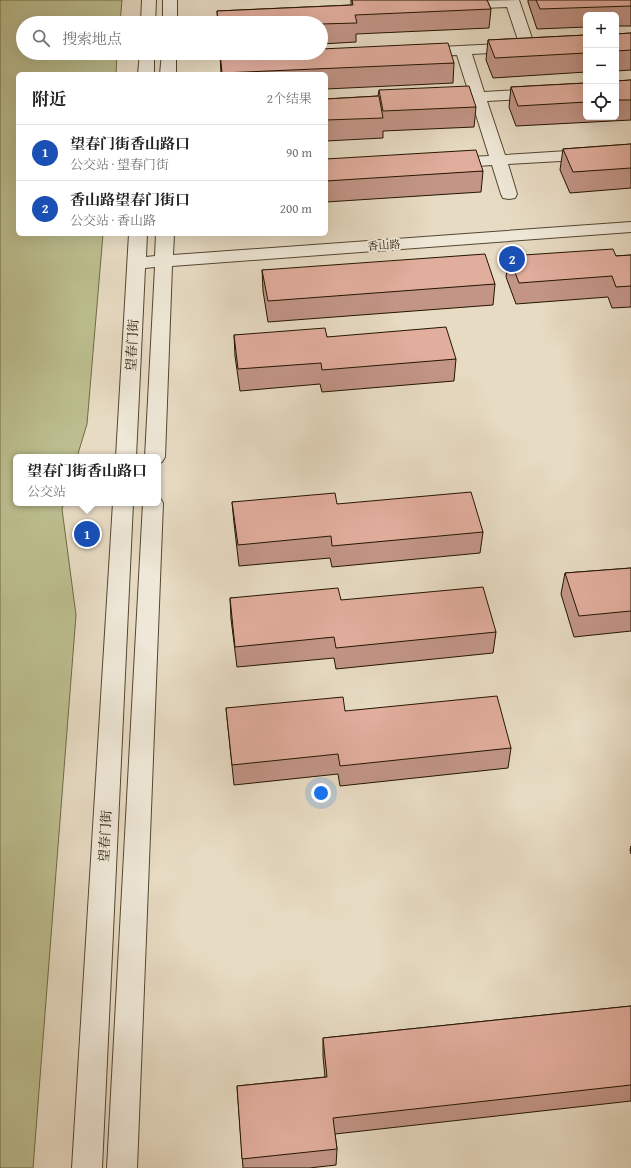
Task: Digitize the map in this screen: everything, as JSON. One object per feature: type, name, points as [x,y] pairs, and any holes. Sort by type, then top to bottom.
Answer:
[{"type":"street","points":[[148,16],[149,0]]},
{"type":"street","points":[[170,0],[170,16]]},
{"type":"street","points":[[408,52],[535,46],[512,1],[449,5]]},
{"type":"street","points":[[463,50],[509,194]]},
{"type":"street","points":[[146,72],[147,60]]},
{"type":"street","points":[[168,72],[169,60]]},
{"type":"street","points":[[425,100],[583,91]]},
{"type":"street","points":[[436,164],[631,152]]},
{"type":"street","name":"香山路","points":[[165,248],[631,214]]},
{"type":"street","name":"香山路","points":[[137,249],[631,227]]},
{"type":"street","points":[[155,454],[165,248]]},
{"type":"street","name":"望春门街","points":[[126,454],[137,249]]},
{"type":"street","name":"望春门街","points":[[87,1168],[123,506]]},
{"type":"street","points":[[122,1168],[153,506]]},
{"type":"green space","points":[[0,0],[122,0],[121,16],[16,16],[16,60],[117,60],[116,72],[16,72],[16,236],[103,236],[87,424],[78,454],[13,454],[13,506],[63,506],[62,509],[76,615],[33,1168],[0,1168]]},
{"type":"building","points":[[352,0],[487,0],[491,9],[355,15],[357,23],[328,24],[328,16],[217,16],[217,11],[353,5]]},
{"type":"building","points":[[536,0],[631,0],[631,6],[540,9]]},
{"type":"building","points":[[631,33],[631,50],[619,51],[619,34]]},
{"type":"building","points":[[583,35],[583,53],[495,58],[488,40]]},
{"type":"building","points":[[448,43],[454,63],[222,72],[221,60],[328,60],[328,49]]},
{"type":"building","points":[[631,80],[631,100],[619,100],[619,81]]},
{"type":"building","points":[[583,83],[583,102],[518,106],[511,87]]},
{"type":"building","points":[[469,86],[476,107],[383,111],[379,90]]},
{"type":"building","points":[[379,96],[383,118],[328,120],[328,99]]},
{"type":"building","points":[[631,144],[631,168],[573,172],[563,149]]},
{"type":"building","points":[[476,150],[483,171],[328,181],[328,159]]},
{"type":"building","points":[[613,249],[616,256],[631,255],[631,286],[616,287],[612,276],[519,283],[509,256]]},
{"type":"building","points":[[485,254],[495,284],[268,301],[262,270]]},
{"type":"building","points":[[446,327],[456,359],[322,370],[321,363],[238,369],[234,335],[325,328],[327,337]]},
{"type":"building","points":[[471,492],[483,532],[332,546],[331,536],[238,545],[232,502],[335,493],[337,504]]},
{"type":"building","points":[[631,568],[631,611],[579,616],[565,573]]},
{"type":"building","points":[[483,587],[496,632],[336,648],[334,637],[235,647],[230,598],[338,588],[341,600]]},
{"type":"building","points":[[497,696],[511,748],[340,766],[338,754],[232,765],[226,708],[343,697],[345,711]]},
{"type":"building","points":[[631,1006],[631,1085],[333,1118],[337,1149],[242,1159],[237,1086],[327,1077],[323,1038]]},
{"type":"place","name":"香山路望春门街口","points":[[512,259]]},
{"type":"place","name":"望春门街香山路口","points":[[87,534]]}]
